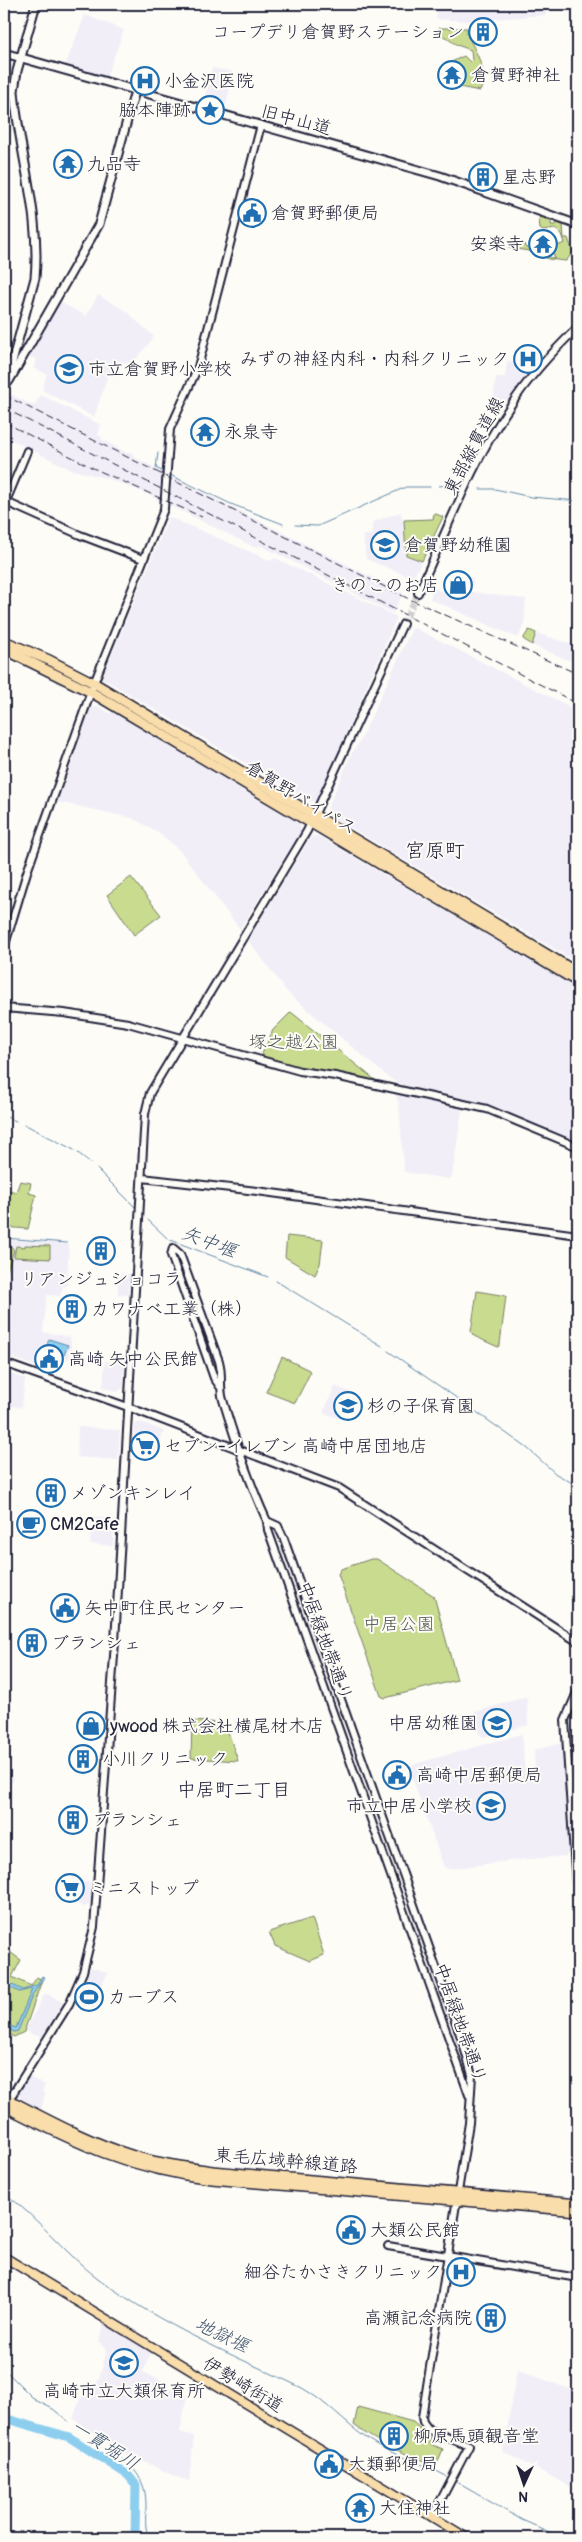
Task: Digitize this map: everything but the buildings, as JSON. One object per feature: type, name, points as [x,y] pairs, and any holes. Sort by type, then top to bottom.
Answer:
[{"type":"highway","name":"倉賀野バイパス","points":[[4,641],[49,660],[314,819],[578,973]]},
{"type":"highway","name":"倉賀野バイパス","points":[[4,649],[93,687]]},
{"type":"highway","name":"倉賀野バイパス","points":[[314,819],[578,982]]},
{"type":"highway","name":"東毛広域幹線道路","points":[[5,2104],[105,2155],[170,2173],[458,2197],[578,2204]]},
{"type":"highway","name":"東毛広域幹線道路","points":[[458,2197],[578,2211]]},
{"type":"main road","points":[[36,4],[14,91],[36,239],[35,278],[11,366],[10,378],[99,224],[135,91]]},
{"type":"main road","name":"旧中山道","points":[[4,53],[440,176],[578,225]]},
{"type":"main road","name":"伊勢崎街道","points":[[4,2257],[467,2538]]},
{"type":"street","points":[[4,948],[27,872],[93,687],[164,509],[170,429],[198,366],[261,125]]},
{"type":"street","name":"東部縦貫道線","points":[[418,593],[488,444],[509,408],[538,369],[578,327]]},
{"type":"street","points":[[27,450],[4,503],[144,559]]},
{"type":"street","points":[[5,2104],[71,1999],[90,1951],[94,1927],[140,1218],[145,1114],[150,1093],[182,1036],[314,819],[403,624]]},
{"type":"street","points":[[4,1008],[64,1013],[123,1022],[182,1036],[300,1070],[487,1109],[578,1147]]},
{"type":"street","points":[[142,1178],[238,1189],[578,1235]]},
{"type":"street","name":"中居緑地帯通り","points":[[221,1388],[222,1372],[219,1361],[180,1254],[173,1248],[171,1255],[214,1378],[221,1388],[240,1452],[267,1521],[269,1533],[469,2096]]},
{"type":"street","points":[[4,1363],[128,1407],[240,1452],[339,1488],[578,1642]]},
{"type":"street","name":"中居緑地帯通り","points":[[267,1521],[278,1526],[284,1539],[462,2040],[472,2075],[469,2096]]},
{"type":"street","points":[[578,1690],[565,1720],[578,1915]]},
{"type":"street","points":[[432,2517],[469,2446],[429,2430],[422,2422],[469,2123],[469,2096]]},
{"type":"street","points":[[388,2246],[578,2278]]},
{"type":"shaded area","points":[[436,4],[546,4],[546,15],[469,21],[437,19]]},
{"type":"shaded area","points":[[85,15],[124,30],[106,78],[65,66]]},
{"type":"shaded area","points":[[212,68],[233,72],[225,111],[203,105]]},
{"type":"shaded area","points":[[98,295],[126,311],[154,337],[132,364],[122,362],[117,377],[108,375],[94,417],[42,390],[47,374],[33,368],[37,360],[29,356],[60,302],[86,316]]},
{"type":"shaded area","points":[[507,361],[535,365],[504,404],[493,401],[496,377],[505,377]]},
{"type":"shaded area","points":[[4,391],[34,406],[41,395],[101,425],[98,435],[102,437],[101,439],[127,453],[131,452],[136,458],[166,474],[403,593],[393,613],[262,546],[254,547],[145,493],[109,479],[70,469],[4,436]]},
{"type":"shaded area","name":"倉賀野幼稚園","points":[[401,512],[402,520],[404,520],[406,555],[422,561],[413,578],[366,559],[363,535],[372,535],[372,522]]},
{"type":"shaded area","points":[[169,517],[271,561],[275,558],[397,617],[317,800],[311,802],[102,678]]},
{"type":"shaded area","points":[[452,576],[473,578],[472,592],[526,599],[524,625],[518,638],[430,599],[433,587],[439,591],[451,593]]},
{"type":"shaded area","points":[[415,628],[578,711],[578,963],[331,816],[328,807],[352,753],[360,741],[412,629]]},
{"type":"shaded area","points":[[536,633],[578,646],[578,664],[532,645]]},
{"type":"shaded area","points":[[98,706],[109,713],[115,713],[300,824],[301,831],[240,929],[181,852],[160,833],[132,818],[58,802],[90,709]]},
{"type":"shaded area","points":[[318,836],[578,989],[578,1143],[490,1107],[406,1088],[388,1077],[288,993],[248,940],[311,837]]},
{"type":"shaded area","points":[[396,1095],[462,1109],[452,1177],[449,1179],[404,1172],[399,1104]]},
{"type":"shaded area","points":[[4,1239],[69,1244],[67,1286],[63,1286],[60,1296],[47,1295],[43,1332],[70,1337],[72,1350],[69,1359],[44,1350],[37,1367],[4,1355]]},
{"type":"shaded area","points":[[118,1273],[131,1274],[128,1295],[118,1294]]},
{"type":"shaded area","points":[[105,1361],[125,1362],[123,1388],[117,1392],[103,1387]]},
{"type":"shaded area","points":[[6,1372],[25,1379],[22,1407],[5,1406]]},
{"type":"shaded area","points":[[335,1386],[357,1395],[345,1420],[323,1413]]},
{"type":"shaded area","points":[[140,1422],[164,1431],[159,1444],[150,1441],[145,1455],[132,1450],[134,1425]]},
{"type":"shaded area","points":[[78,1427],[120,1430],[118,1460],[77,1457]]},
{"type":"shaded area","points":[[92,1517],[114,1519],[113,1546],[90,1544]]},
{"type":"shaded area","points":[[524,1697],[527,1698],[528,1725],[483,1737],[479,1734],[473,1715],[475,1712]]},
{"type":"shaded area","points":[[84,1712],[102,1714],[100,1731],[82,1729]]},
{"type":"shaded area","points":[[522,1734],[525,1773],[535,1773],[534,1750],[562,1743],[569,1852],[566,1856],[507,1861],[449,1869],[444,1867],[409,1769],[411,1765]]},
{"type":"shaded area","points":[[4,1772],[14,1779],[4,1795]]},
{"type":"shaded area","points":[[69,1881],[91,1882],[90,1903],[85,1907],[62,1897]]},
{"type":"shaded area","points":[[91,1967],[108,1973],[90,2007],[78,2000]]},
{"type":"shaded area","points":[[45,1993],[63,2002],[42,2037],[28,2033],[26,2029]]},
{"type":"shaded area","points":[[29,2077],[45,2085],[42,2092],[45,2094],[41,2110],[22,2100],[19,2095]]},
{"type":"shaded area","points":[[104,2324],[151,2353],[143,2372],[167,2383],[166,2387],[187,2395],[180,2432],[194,2436],[189,2482],[120,2451],[73,2419],[80,2399],[93,2392],[100,2375],[107,2350],[99,2341]]},
{"type":"shaded area","points":[[517,2370],[578,2392],[578,2475],[574,2488],[503,2452]]},
{"type":"green space","points":[[439,28],[467,28],[467,34],[482,70],[483,84],[480,91],[443,84],[447,81],[463,82],[461,73],[447,68],[447,64],[464,56],[470,62],[472,60],[471,50],[457,45],[439,33]]},
{"type":"green space","points":[[539,218],[551,220],[551,225],[555,225],[556,222],[563,225],[564,238],[568,238],[573,252],[566,261],[548,259],[536,252],[509,248],[510,243],[524,244],[525,247],[555,259],[551,248],[565,243],[562,234],[555,229],[543,231],[540,229]]},
{"type":"green space","points":[[434,513],[443,517],[422,561],[406,555],[404,520],[433,519]]},
{"type":"green space","points":[[529,630],[536,633],[532,645],[523,639]]},
{"type":"green space","points":[[131,877],[161,915],[134,935],[107,895]]},
{"type":"green space","name":"塚之越公園","points":[[291,1012],[375,1080],[374,1083],[298,1067],[264,1057],[262,1054],[273,1030]]},
{"type":"green space","points":[[578,1159],[578,1197],[572,1196]]},
{"type":"green space","points":[[20,1181],[31,1183],[29,1193],[36,1195],[28,1229],[4,1227],[4,1208],[7,1206],[9,1190],[16,1192]]},
{"type":"green space","points":[[287,1236],[323,1240],[320,1264],[315,1275],[285,1257]]},
{"type":"green space","points":[[4,1243],[9,1244],[14,1250],[4,1280]]},
{"type":"green space","points":[[25,1245],[50,1246],[50,1259],[14,1257],[16,1246],[25,1247]]},
{"type":"green space","points":[[477,1291],[506,1296],[500,1344],[498,1347],[474,1336],[471,1332]]},
{"type":"green space","points":[[282,1357],[309,1370],[310,1373],[295,1403],[266,1392]]},
{"type":"green space","name":"中居公園","points":[[371,1559],[377,1559],[434,1596],[457,1680],[385,1698],[381,1696],[338,1574],[341,1569]]},
{"type":"green space","points":[[192,1721],[222,1723],[226,1726],[238,1761],[191,1758]]},
{"type":"green space","points":[[312,1918],[324,1955],[310,1961],[275,1946],[269,1932]]},
{"type":"green space","points":[[7,1950],[21,1960],[12,1977],[31,1986],[37,1977],[42,1980],[24,2032],[14,2037],[4,2032],[4,1990],[7,1983],[4,1981],[4,1957]]},
{"type":"green space","points":[[358,2407],[413,2422],[425,2433],[432,2435],[430,2444],[443,2449],[436,2466],[383,2444],[354,2425]]},
{"type":"water","points":[[49,1339],[68,1345],[64,1355],[46,1348]]},
{"type":"water","points":[[42,1976],[44,1977],[32,1996],[18,2031],[14,2032],[4,2027],[4,2024],[16,2028],[32,1989],[19,1992],[4,1984],[4,1981],[23,1990],[37,1985]]},
{"type":"waterway","points":[[158,453],[156,468],[164,472]]},
{"type":"waterway","points":[[170,475],[231,504],[283,524]]},
{"type":"waterway","points":[[439,486],[456,484]]},
{"type":"waterway","points":[[295,525],[318,526],[406,487],[430,487]]},
{"type":"waterway","points":[[480,489],[495,489],[531,497],[578,501]]},
{"type":"waterway","name":"矢中堰","points":[[4,1116],[16,1121]]},
{"type":"waterway","name":"矢中堰","points":[[24,1124],[74,1150]]},
{"type":"waterway","name":"矢中堰","points":[[78,1153],[91,1163]]},
{"type":"waterway","name":"矢中堰","points":[[97,1169],[135,1207]]},
{"type":"waterway","name":"矢中堰","points":[[148,1220],[168,1239],[268,1277]]},
{"type":"waterway","points":[[4,1238],[67,1243]]},
{"type":"waterway","name":"矢中堰","points":[[276,1281],[382,1346]]},
{"type":"waterway","name":"矢中堰","points":[[388,1351],[467,1405]]},
{"type":"waterway","name":"矢中堰","points":[[475,1411],[527,1448],[556,1474],[578,1486]]},
{"type":"waterway","name":"地獄堰","points":[[4,2193],[29,2213],[75,2259],[123,2296],[172,2325],[302,2388],[378,2446],[446,2476]]},
{"type":"waterway","points":[[4,2369],[35,2400],[53,2409],[68,2421]]},
{"type":"waterway","name":"一貫堀川","points":[[4,2418],[69,2437],[128,2475],[136,2485],[135,2535],[140,2538]]},
{"type":"waterway","points":[[122,2459],[135,2471],[142,2482],[145,2494],[147,2532],[152,2538]]},
{"type":"waterway","name":"地獄堰","points":[[456,2482],[522,2520],[563,2538]]},
{"type":"tunnel","points":[[403,624],[418,593]]},
{"type":"railway","points":[[4,395],[407,598],[578,674]]},
{"type":"railway","points":[[4,408],[578,704]]},
{"type":"railway","points":[[4,422],[93,468],[202,517]]},
{"type":"place","name":"コープデリ倉賀野ステーション","points":[[483,32]]},
{"type":"place","name":"倉賀野神社","points":[[452,75]]},
{"type":"place","name":"小金沢医院","points":[[145,81]]},
{"type":"place","name":"脇本陣跡","points":[[210,110]]},
{"type":"place","name":"九品寺","points":[[68,164]]},
{"type":"place","name":"星志野","points":[[483,177]]},
{"type":"place","name":"倉賀野郵便局","points":[[252,213]]},
{"type":"place","name":"安楽寺","points":[[543,244]]},
{"type":"place","name":"みずの神経内科・内科クリニック","points":[[528,359]]},
{"type":"place","name":"市立倉賀野小学校","points":[[69,369]]},
{"type":"place","name":"永泉寺","points":[[205,432]]},
{"type":"place","name":"倉賀野幼稚園","points":[[385,545]]},
{"type":"place","name":"きのこのお店","points":[[458,585]]},
{"type":"place","name":"リアンジュショコラ","points":[[101,1251]]},
{"type":"place","name":"カワナベ工業（株）","points":[[72,1309]]},
{"type":"place","name":"高崎 矢中公民館","points":[[49,1359]]},
{"type":"place","name":"杉の子保育園","points":[[348,1406]]},
{"type":"place","name":"セブン-イレブン 高崎中居団地店","points":[[145,1446]]},
{"type":"place","name":"メゾンキンレイ","points":[[51,1493]]},
{"type":"place","name":"CM2Cafe","points":[[31,1524]]},
{"type":"place","name":"矢中町住民センター","points":[[65,1608]]},
{"type":"place","name":"ブランシェ","points":[[32,1643]]},
{"type":"place","name":"中居幼稚園","points":[[497,1723]]},
{"type":"place","name":"ywood 株式会社横尾材木店","points":[[91,1726]]},
{"type":"place","name":"小川クリニック","points":[[83,1759]]},
{"type":"place","name":"高崎中居郵便局","points":[[397,1775]]},
{"type":"place","name":"市立中居小学校","points":[[491,1806]]},
{"type":"place","name":"プランシェ","points":[[73,1820]]},
{"type":"place","name":"ミニストップ","points":[[70,1888]]},
{"type":"place","name":"カーブス","points":[[89,1997]]},
{"type":"place","name":"大類公民館","points":[[351,2230]]},
{"type":"place","name":"細谷たかさきクリニック","points":[[461,2272]]},
{"type":"place","name":"高瀬記念病院","points":[[491,2318]]},
{"type":"place","name":"高崎市立大類保育所","points":[[124,2363]]},
{"type":"place","name":"柳原馬頭観音堂","points":[[394,2436]]},
{"type":"place","name":"大類郵便局","points":[[329,2464]]},
{"type":"place","name":"大住神社","points":[[360,2508]]},
{"type":"district","name":"宮原町","points":[[435,850]]},
{"type":"district","name":"中居町二丁目","points":[[234,1790]]}]
